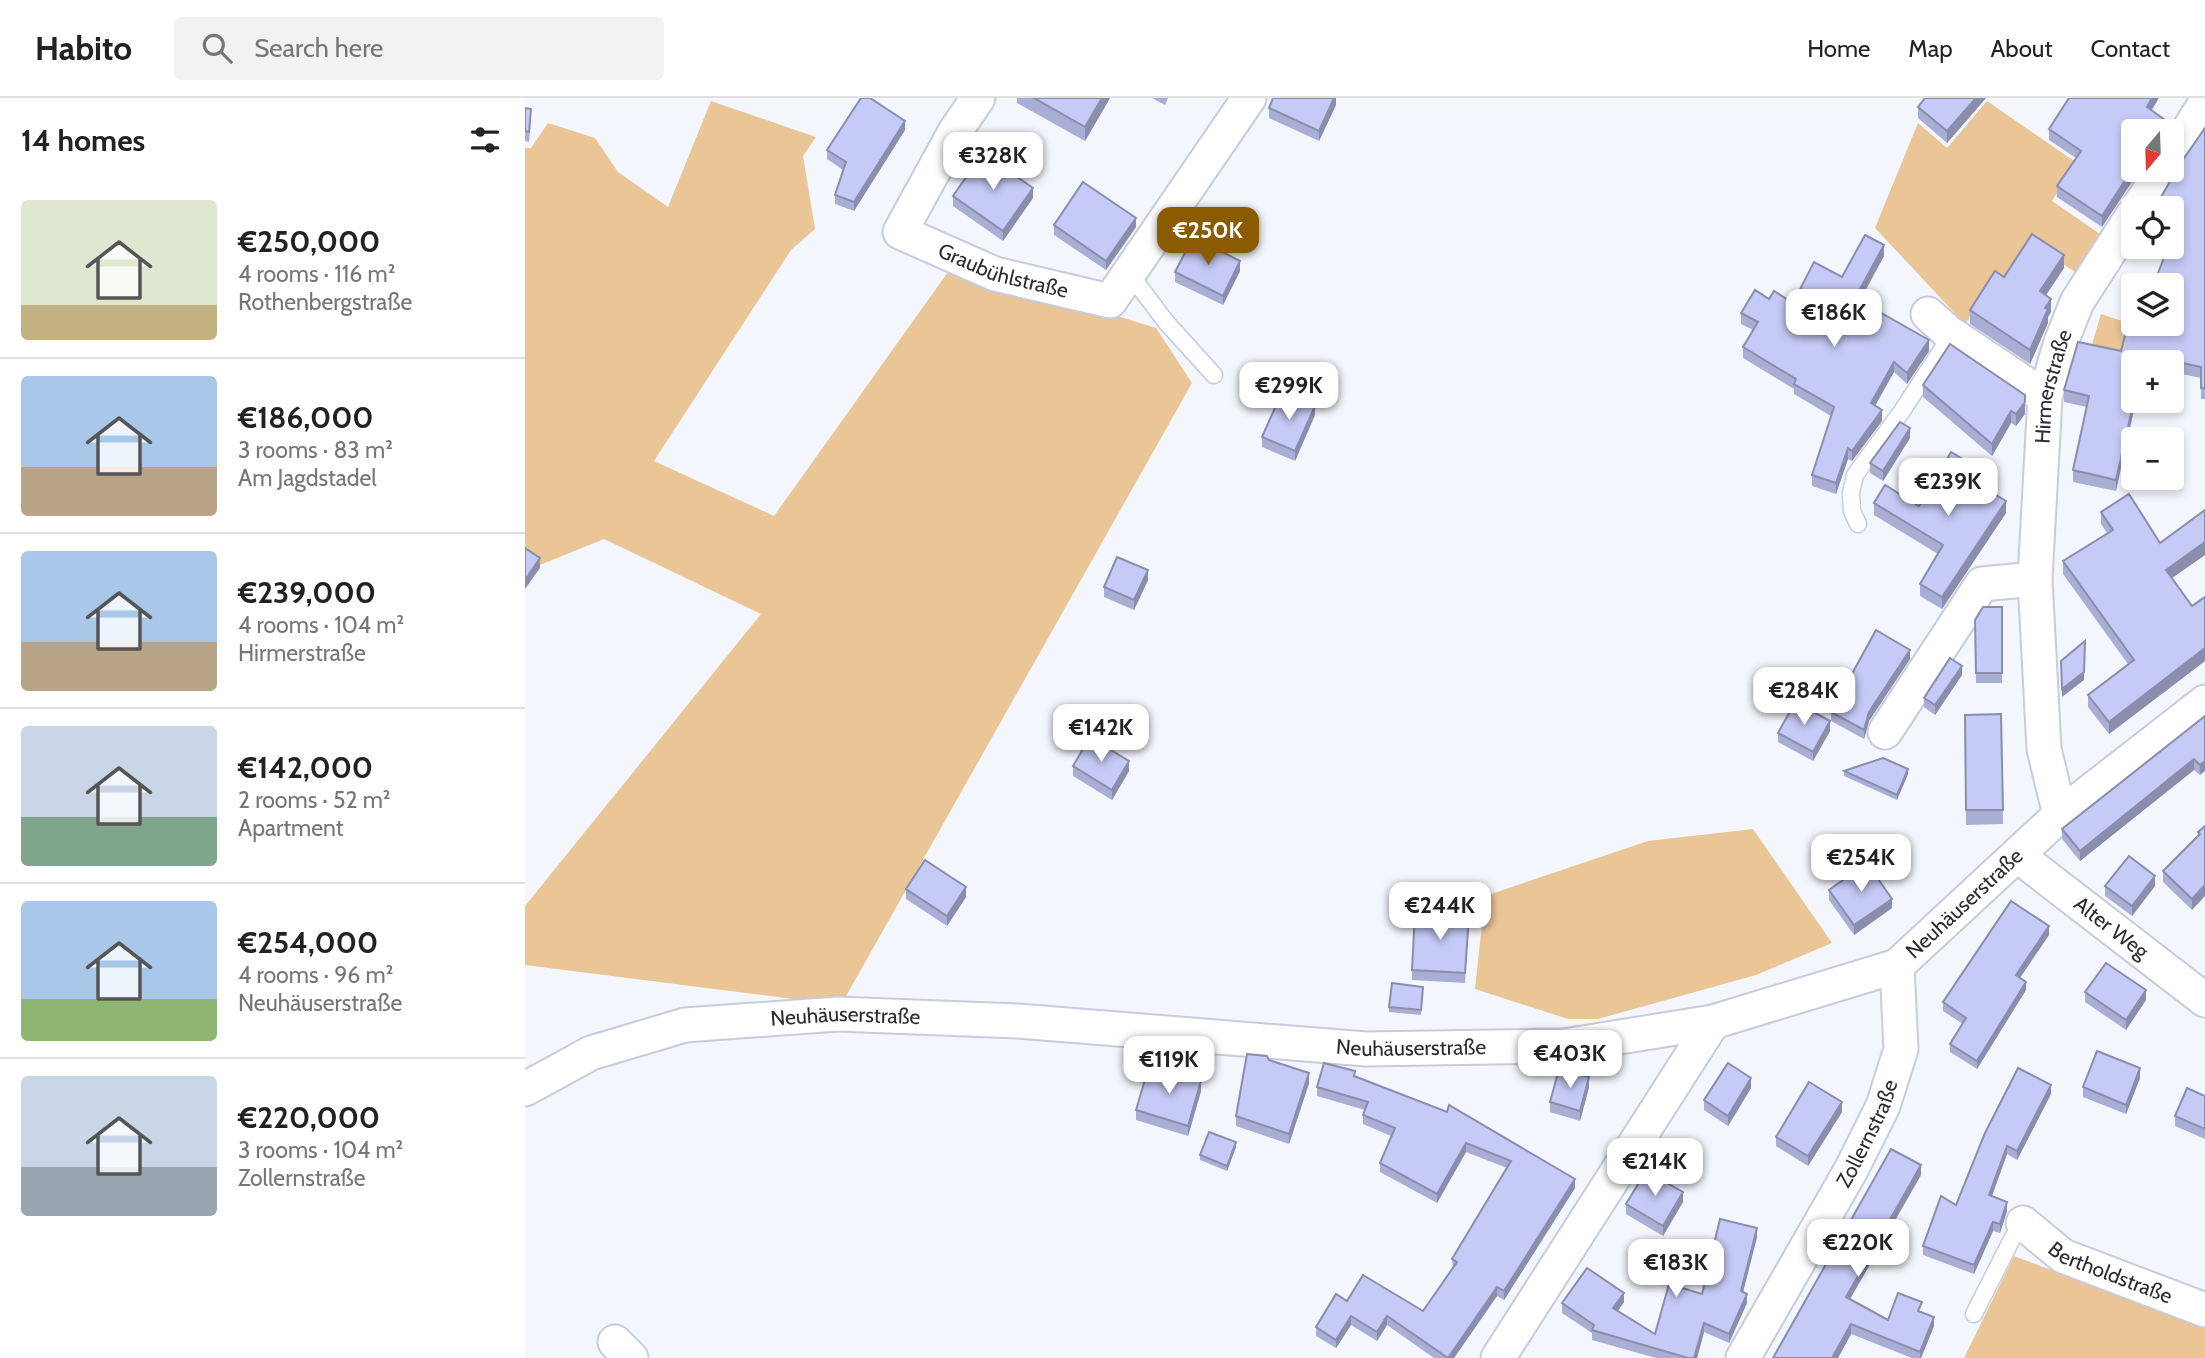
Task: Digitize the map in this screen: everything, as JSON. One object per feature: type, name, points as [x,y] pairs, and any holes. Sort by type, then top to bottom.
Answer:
[{"type":"street","name":"Graubühlstraße","points":[[978,98],[956,130],[899,232],[995,274],[1110,301],[1129,274]]},
{"type":"street","points":[[1129,274],[1249,98]]},
{"type":"street","points":[[2184,137],[2205,104]]},
{"type":"street","name":"Hirmerstraße","points":[[2060,815],[2044,748],[2035,579],[2045,397],[2077,302],[2121,234]]},
{"type":"street","points":[[1940,324],[2045,397]]},
{"type":"street","points":[[1885,732],[1982,584],[2035,579]]},
{"type":"street","name":"Neuhäuserstraße","points":[[525,1089],[591,1053],[685,1025],[838,1014],[1019,1021],[1366,1049],[1564,1046],[1713,1022],[1897,967],[2060,815],[2205,702]]},
{"type":"street","name":"Alter Weg","points":[[2017,855],[2205,1000]]},
{"type":"street","name":"Zollernstraße","points":[[1743,1358],[1851,1170],[1883,1106],[1901,1049],[1897,967]]},
{"type":"street","points":[[1498,1358],[1713,1022]]},
{"type":"street","name":"Bertholdstraße","points":[[2023,1223],[2063,1256],[2205,1310]]},
{"type":"lane","points":[[1129,274],[1166,322],[1214,375]]},
{"type":"lane","points":[[1858,524],[1852,511],[1851,492],[1855,475],[1902,411],[1940,324]]},
{"type":"lane","points":[[1974,1314],[2023,1223]]},
{"type":"shaded area","points":[[711,101],[816,137],[803,156],[815,229],[791,250],[654,461],[774,516],[953,265],[1156,328],[1192,383],[841,1005],[525,965],[525,906],[761,614],[604,539],[525,571],[525,148],[531,148],[548,123],[595,138],[618,172],[668,207]]},
{"type":"shaded area","points":[[1987,101],[2077,163],[2052,201],[2100,234],[2075,272],[2031,243],[2004,283],[1996,279],[1965,324],[1875,228],[1918,123],[1947,148]]},
{"type":"shaded area","points":[[2101,314],[2121,321],[2121,336],[2128,336],[2124,350],[2121,350],[2121,358],[2090,351]]},
{"type":"shaded area","points":[[1753,829],[1832,943],[1756,975],[1598,1019],[1568,1019],[1475,989],[1485,896],[1648,841]]},
{"type":"shaded area","points":[[2014,1256],[2205,1328],[2205,1358],[1964,1358]]},
{"type":"building","points":[[861,98],[870,98],[905,121],[854,202],[835,195],[846,162],[827,150]]},
{"type":"building","points":[[1034,98],[1102,98],[1085,127]]},
{"type":"building","points":[[1273,98],[1334,98],[1319,131],[1269,108]]},
{"type":"building","points":[[1925,98],[1976,98],[1947,131],[1918,107]]},
{"type":"building","points":[[2069,98],[2152,98],[2147,107],[2164,119],[2121,119],[2121,182],[2124,182],[2102,216],[2057,186],[2081,151],[2049,129]]},
{"type":"building","points":[[525,108],[531,109],[529,132],[525,131]]},
{"type":"building","points":[[2205,128],[2205,388],[2201,388],[2201,367],[2184,363],[2184,350],[2121,350],[2125,336],[2184,336],[2184,273],[2158,273],[2163,259],[2184,259],[2184,196],[2162,196],[2170,182],[2184,182],[2184,158]]},
{"type":"building","points":[[983,153],[1033,188],[1003,231],[953,196]]},
{"type":"building","points":[[1083,182],[1136,218],[1106,261],[1054,225]]},
{"type":"building","points":[[2032,234],[2064,255],[2040,291],[2051,299],[2045,308],[2048,309],[2030,350],[1970,310],[1995,271],[2004,277]]},
{"type":"building","points":[[1865,235],[1884,245],[1855,298],[1929,340],[1907,373],[1894,362],[1871,403],[1882,410],[1852,451],[1848,448],[1836,483],[1812,475],[1834,407],[1794,384],[1796,379],[1743,347],[1758,322],[1741,313],[1755,290],[1769,299],[1774,291],[1793,303],[1814,262],[1842,277]]},
{"type":"building","points":[[1193,237],[1240,261],[1223,296],[1175,272]]},
{"type":"building","points":[[2078,342],[2121,351],[2121,413],[2131,413],[2128,427],[2121,427],[2121,458],[2116,480],[2073,470],[2089,396],[2064,390]]},
{"type":"building","points":[[1950,344],[2025,395],[2025,402],[2016,414],[2011,411],[1992,444],[1923,385]]},
{"type":"building","points":[[1282,392],[1315,406],[1295,451],[1262,437]]},
{"type":"building","points":[[1900,422],[1910,428],[1883,471],[1870,463]]},
{"type":"building","points":[[1951,452],[1978,468],[1971,480],[2006,501],[1942,597],[1920,584],[1943,545],[1874,503],[1885,485],[1919,506]]},
{"type":"building","points":[[2129,494],[2160,543],[2205,510],[2205,542],[2166,570],[2192,606],[2205,597],[2205,648],[2109,722],[2088,695],[2134,660],[2063,561],[2113,530],[2101,512]]},
{"type":"building","points":[[525,548],[540,558],[525,580]]},
{"type":"building","points":[[1117,557],[1148,570],[1134,600],[1104,587]]},
{"type":"building","points":[[1983,607],[2002,607],[2002,673],[1976,673],[1975,620]]},
{"type":"building","points":[[1876,630],[1910,650],[1869,712],[1864,730],[1831,712]]},
{"type":"building","points":[[2085,641],[2084,672],[2062,689],[2061,661]]},
{"type":"building","points":[[1950,658],[1962,666],[1935,705],[1924,698]]},
{"type":"building","points":[[1795,702],[1830,721],[1813,752],[1778,733]]},
{"type":"building","points":[[2001,714],[2003,810],[1966,810],[1965,715]]},
{"type":"building","points":[[2205,716],[2205,761],[2200,765],[2194,759],[2080,851],[2062,829]]},
{"type":"building","points":[[1090,737],[1129,761],[1112,790],[1073,766]]},
{"type":"building","points":[[1883,758],[1908,769],[1897,795],[1844,771]]},
{"type":"building","points":[[2205,826],[2205,885],[2192,899],[2163,871]]},
{"type":"building","points":[[2129,856],[2155,876],[2132,906],[2105,886]]},
{"type":"building","points":[[925,860],[966,887],[947,916],[906,889]]},
{"type":"building","points":[[1867,863],[1892,899],[1854,925],[1829,890]]},
{"type":"building","points":[[2011,901],[2049,926],[2016,975],[2026,982],[1977,1061],[1950,1044],[1966,1018],[1943,1002]]},
{"type":"building","points":[[1415,912],[1469,915],[1465,973],[1412,970]]},
{"type":"building","points":[[2106,963],[2146,990],[2126,1020],[2085,992]]},
{"type":"building","points":[[1392,983],[1423,987],[1421,1010],[1389,1007]]},
{"type":"building","points":[[2097,1051],[2140,1068],[2126,1105],[2083,1087]]},
{"type":"building","points":[[1247,1054],[1267,1056],[1269,1060],[1309,1073],[1289,1134],[1236,1116]]},
{"type":"building","points":[[1324,1063],[1355,1071],[1354,1076],[1447,1112],[1449,1105],[1575,1179],[1504,1291],[1497,1287],[1448,1358],[1387,1316],[1377,1332],[1351,1316],[1336,1340],[1316,1327],[1336,1294],[1347,1301],[1363,1275],[1423,1311],[1457,1262],[1452,1259],[1511,1161],[1466,1143],[1437,1194],[1380,1163],[1395,1128],[1363,1115],[1368,1102],[1317,1087]]},
{"type":"building","points":[[1728,1063],[1751,1078],[1728,1116],[1704,1100]]},
{"type":"building","points":[[1149,1066],[1201,1081],[1188,1126],[1136,1110]]},
{"type":"building","points":[[2018,1068],[2051,1085],[2017,1151],[2007,1146],[1989,1195],[2007,1202],[2000,1224],[1993,1222],[1974,1265],[1923,1246],[1941,1196],[1956,1205],[1985,1133]]},
{"type":"building","points":[[1559,1069],[1589,1077],[1580,1111],[1550,1102]]},
{"type":"building","points":[[1809,1082],[1842,1102],[1808,1156],[1776,1137]]},
{"type":"building","points":[[2187,1088],[2205,1096],[2205,1129],[2175,1116]]},
{"type":"building","points":[[1209,1132],[1236,1142],[1227,1166],[1200,1155]]},
{"type":"building","points":[[1891,1149],[1921,1165],[1846,1297],[1888,1320],[1898,1293],[1922,1302],[1918,1311],[1934,1317],[1920,1352],[1851,1324],[1832,1358],[1773,1358]]},
{"type":"building","points":[[1646,1171],[1683,1192],[1663,1226],[1626,1204]]},
{"type":"building","points":[[1720,1219],[1757,1228],[1741,1291],[1747,1294],[1729,1334],[1704,1323],[1694,1358],[1592,1330],[1594,1325],[1562,1303],[1587,1268],[1624,1293],[1613,1308],[1655,1334],[1669,1284],[1702,1294]]}]
